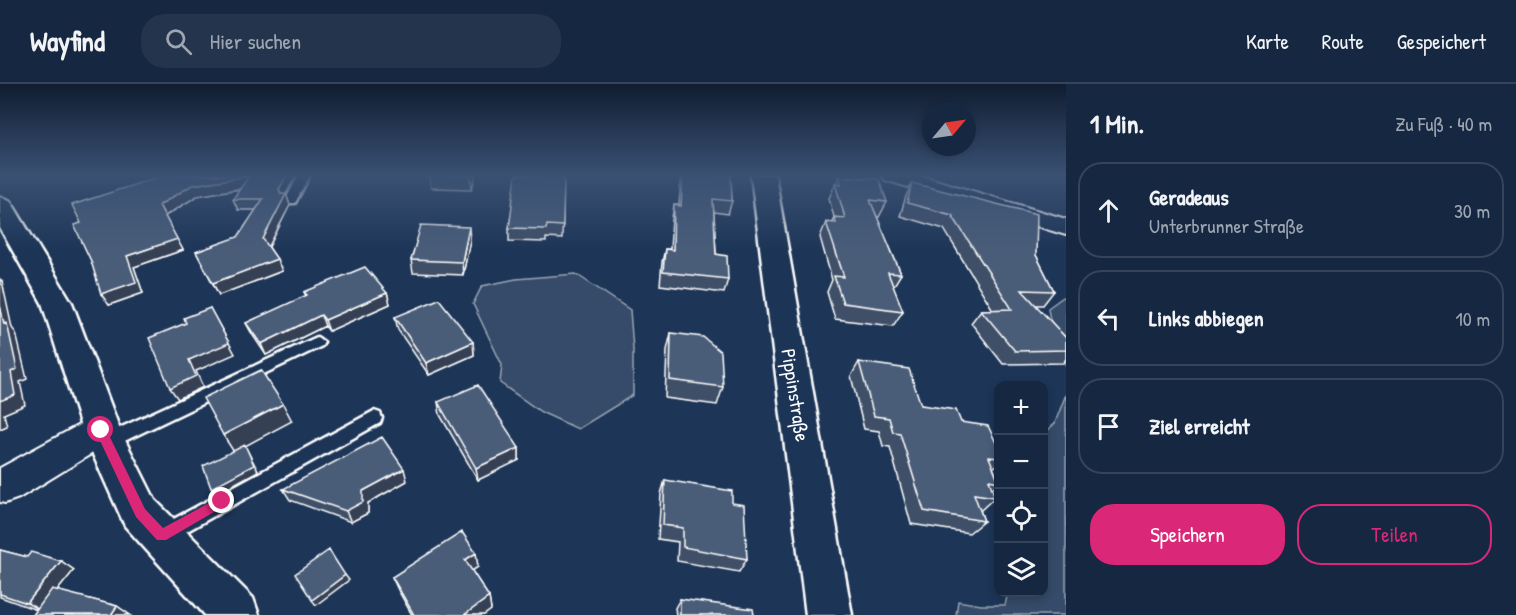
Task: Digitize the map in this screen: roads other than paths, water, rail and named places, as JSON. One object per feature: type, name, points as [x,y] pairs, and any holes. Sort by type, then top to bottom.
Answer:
[{"type":"street","name":"Pippinstraße","points":[[767,200],[829,615]]},
{"type":"street","points":[[975,200],[1066,227]]},
{"type":"street","points":[[0,205],[57,303],[103,436],[140,513],[237,615]]},
{"type":"street","points":[[0,485],[6,486],[103,436]]},
{"type":"lane","points":[[103,436],[317,342]]},
{"type":"lane","points":[[162,536],[374,418]]}]
